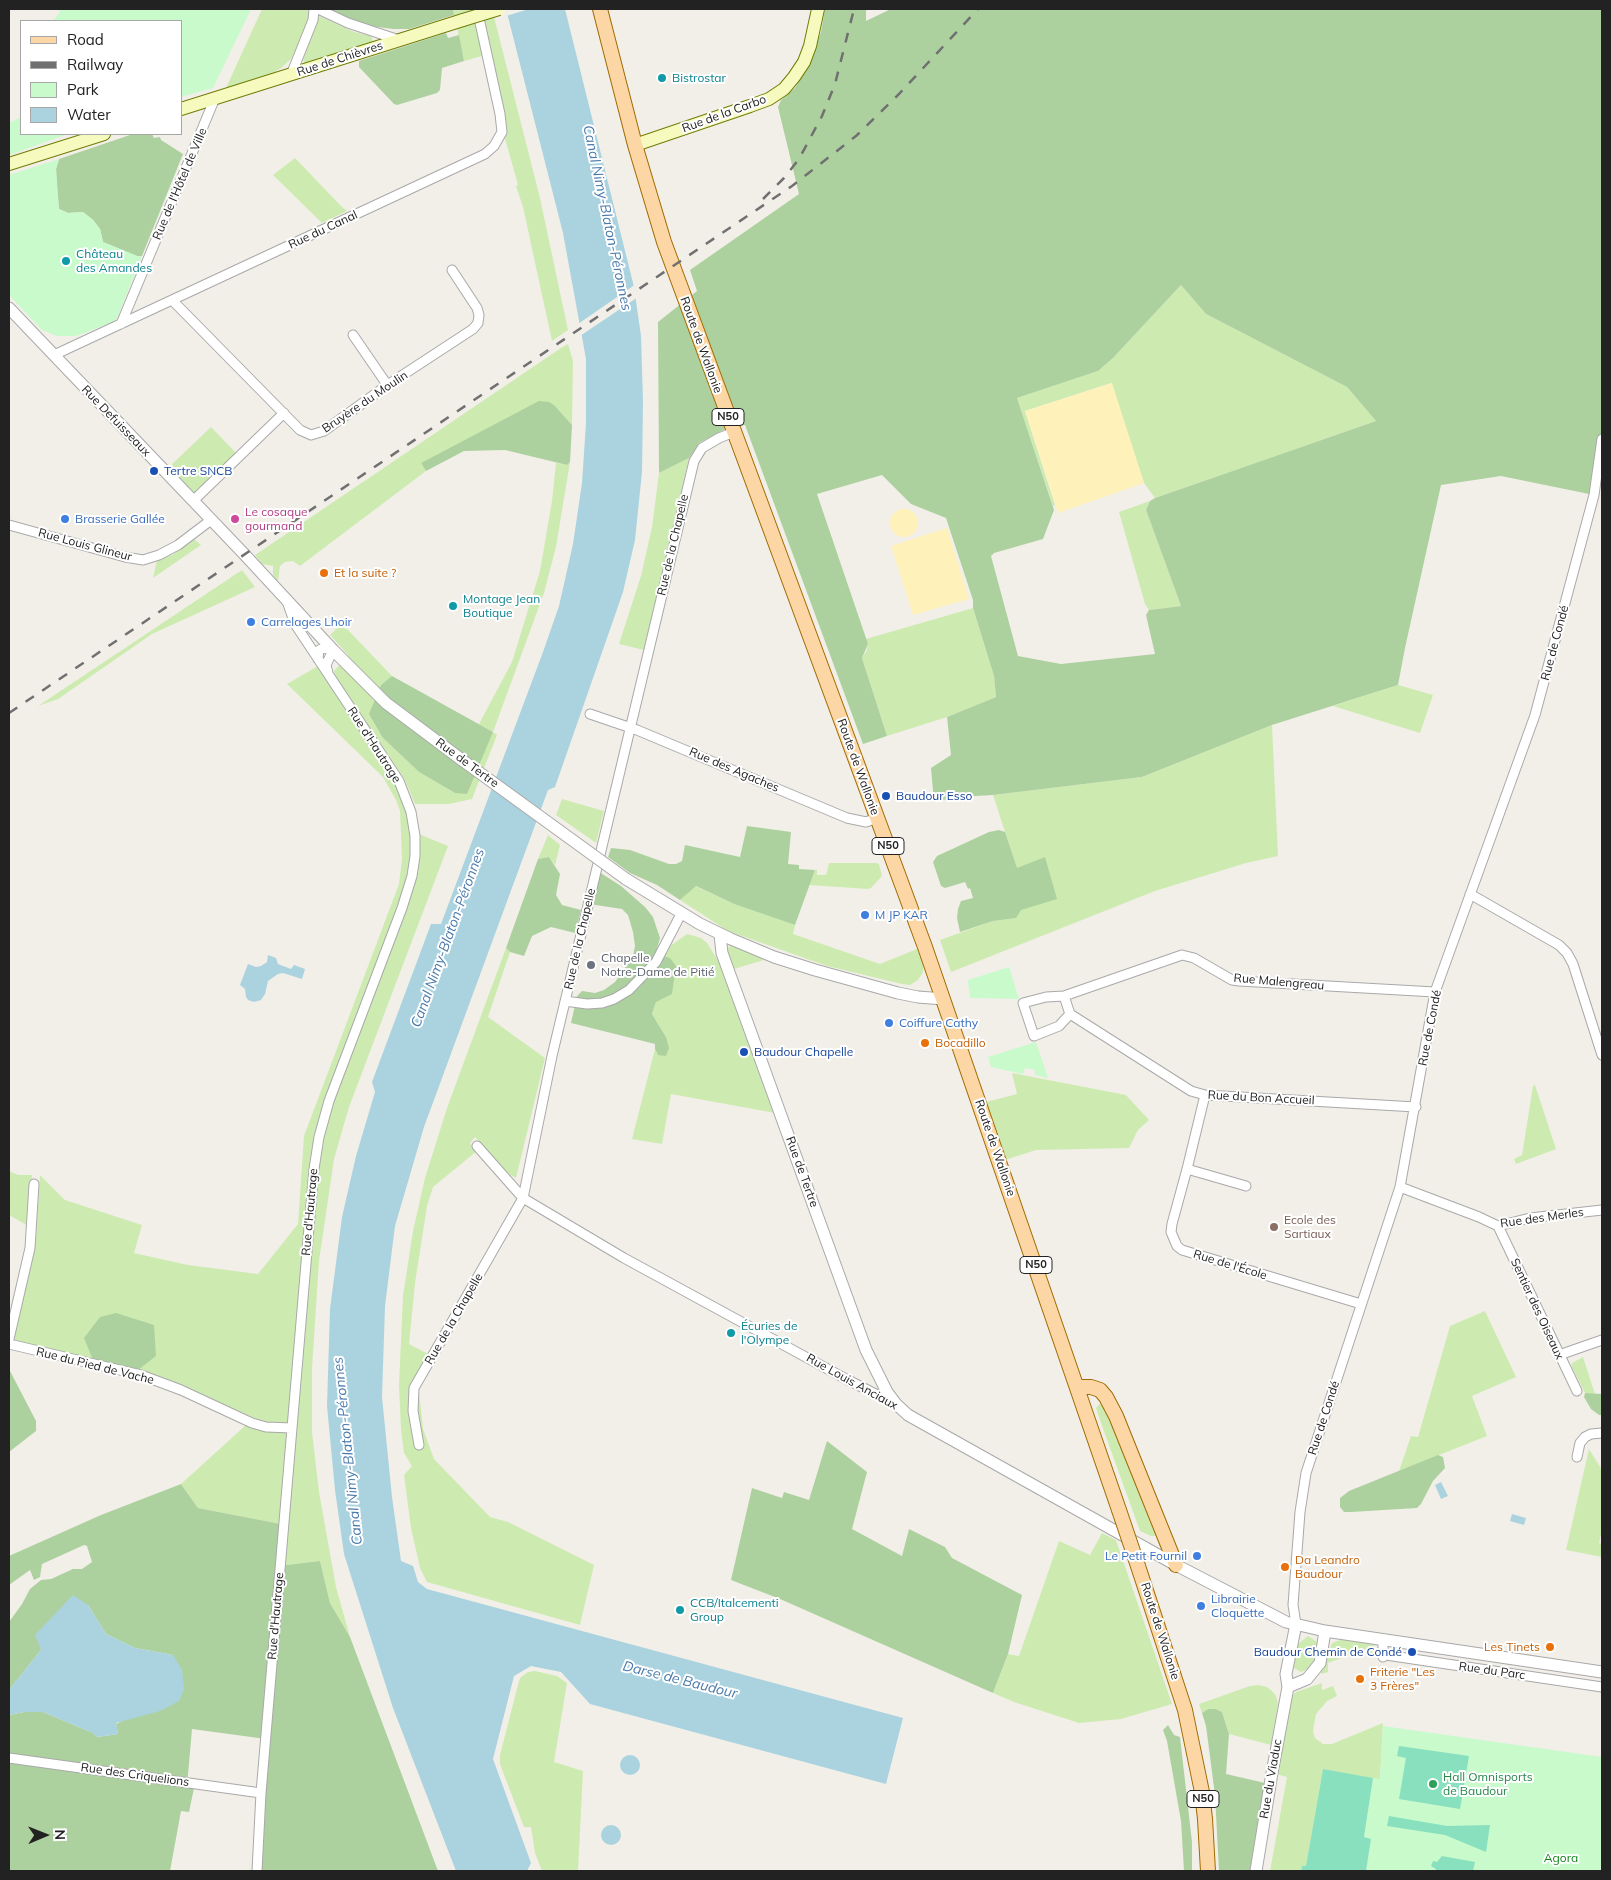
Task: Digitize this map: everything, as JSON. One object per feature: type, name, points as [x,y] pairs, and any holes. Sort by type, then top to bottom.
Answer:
[{"type":"main road","name":"Rue de Chièvres","points":[[182,109],[499,9]]},
{"type":"main road","name":"Route de Wallonie","points":[[600,9],[635,146],[664,242],[944,999],[1180,1691],[1198,1769],[1205,1819],[1208,1871]]},
{"type":"main road","name":"Rue de la Carbo","points":[[635,146],[769,99],[784,89],[804,62],[810,46],[818,9]]},
{"type":"main road","points":[[9,164],[101,135]]},
{"type":"main road","points":[[1077,1387],[1091,1387],[1100,1390],[1106,1397],[1116,1416],[1176,1564]]},
{"type":"street","points":[[291,75],[313,20],[314,9]]},
{"type":"street","points":[[318,9],[348,23],[400,40]]},
{"type":"street","name":"Rue du Canal","points":[[54,355],[485,154],[494,146],[502,132],[500,114],[477,9]]},
{"type":"street","name":"Rue de l'Hôtel de Ville","points":[[121,324],[215,98]]},
{"type":"street","name":"Bruyère du Moulin","points":[[172,300],[300,430],[307,434],[319,433],[473,330],[478,323],[479,315],[477,308],[452,270]]},
{"type":"street","name":"Rue Defuisseaux","points":[[9,308],[245,555]]},
{"type":"street","points":[[354,335],[388,386]]},
{"type":"street","points":[[193,501],[284,413]]},
{"type":"street","name":"Rue de la Chapelle","points":[[419,1445],[413,1411],[414,1388],[523,1198],[565,1000],[694,461],[702,448],[734,432]]},
{"type":"street","name":"Rue de Condé","points":[[1296,1624],[1293,1605],[1304,1483],[1400,1188],[1416,1107],[1435,992],[1535,715],[1594,495],[1602,439]]},
{"type":"street","name":"Rue Louis Glineur","points":[[9,525],[143,560],[159,555],[178,545],[211,520]]},
{"type":"street","name":"Rue de Tertre","points":[[245,555],[288,604],[386,702],[462,760],[626,879],[681,914],[720,934],[788,962],[918,998],[944,999]]},
{"type":"street","name":"Rue d'Hautrage","points":[[257,1871],[261,1793],[314,1169],[319,1137],[329,1101],[402,908],[412,876],[415,856],[415,836],[411,812],[402,787],[295,624],[288,604]]},
{"type":"street","points":[[318,658],[319,650],[324,648],[333,650],[326,665],[329,675]]},
{"type":"street","name":"Rue des Agaches","points":[[590,714],[737,771],[847,818],[866,822],[878,818]]},
{"type":"street","points":[[1470,894],[1559,945],[1567,953],[1573,964],[1602,1052]]},
{"type":"street","points":[[565,1000],[587,1004],[602,1004],[614,1000],[629,990],[656,962],[681,914]]},
{"type":"street","name":"Rue de Tertre","points":[[720,934],[722,953],[866,1350],[879,1379],[896,1404]]},
{"type":"street","name":"Rue Malengreau","points":[[1070,1014],[1059,1026],[1034,1036],[1023,1003],[1046,996],[1064,996],[1182,955],[1194,958],[1232,980],[1238,981],[1435,992]]},
{"type":"street","points":[[1064,996],[1070,1014]]},
{"type":"street","name":"Rue du Bon Accueil","points":[[1070,1014],[1191,1090],[1205,1095],[1416,1107]]},
{"type":"street","name":"Rue de l'École","points":[[1205,1095],[1171,1232],[1174,1241],[1182,1250],[1361,1304]]},
{"type":"street","name":"Rue Louis Anciaux","points":[[477,1146],[523,1198],[624,1258],[846,1380],[896,1404],[908,1415],[1176,1564],[1286,1622],[1296,1624]]},
{"type":"street","points":[[1187,1169],[1246,1186]]},
{"type":"street","points":[[9,1339],[30,1248],[34,1184]]},
{"type":"street","name":"Rue des Merles","points":[[1400,1188],[1479,1217],[1498,1226],[1530,1218],[1602,1210]]},
{"type":"street","name":"Sentier des Oiseaux","points":[[1498,1226],[1577,1391]]},
{"type":"street","points":[[1559,1355],[1602,1340]]},
{"type":"street","name":"Rue du Pied de Vache","points":[[9,1344],[141,1375],[181,1390],[252,1423],[292,1428]]},
{"type":"street","points":[[1577,1457],[1580,1443],[1584,1437],[1602,1433]]},
{"type":"street","name":"Rue du Parc","points":[[1296,1624],[1325,1631],[1602,1672]]},
{"type":"street","name":"Rue du Viaduc","points":[[1256,1871],[1288,1687],[1286,1674],[1296,1624]]},
{"type":"street","points":[[1288,1687],[1307,1679],[1320,1663],[1325,1631]]},
{"type":"street","name":"Rue du Parc","points":[[1383,1639],[1383,1657],[1602,1687]]},
{"type":"street","name":"Rue des Criquelions","points":[[9,1758],[261,1793]]},
{"type":"green space","points":[[58,9],[251,9],[213,88],[182,97],[182,20],[54,20],[60,12]]},
{"type":"green space","points":[[262,9],[308,9],[308,21],[291,59],[281,68],[270,75],[226,88]]},
{"type":"green space","points":[[329,9],[453,9],[454,15],[409,29],[393,29],[370,26],[336,14]]},
{"type":"green space","points":[[453,9],[492,9],[540,198],[568,330],[552,341],[523,207],[516,186],[518,185],[482,56],[464,61]]},
{"type":"green space","points":[[825,9],[866,9],[866,21],[891,9],[1602,9],[1602,439],[1594,495],[1501,476],[1441,485],[1398,685],[1272,725],[1142,777],[993,795],[957,797],[934,802],[931,768],[951,755],[947,717],[996,697],[994,676],[973,608],[973,600],[946,518],[911,504],[882,475],[817,494],[868,644],[862,658],[887,736],[863,744],[745,425],[727,428],[699,443],[689,458],[659,473],[658,322],[697,291],[690,270],[799,194],[778,107],[781,100],[795,88],[809,65],[821,32]],"holes":[[[1181,285],[1206,314],[1347,387],[1376,421],[1150,501],[1146,510],[1181,606],[1149,610],[1146,615],[1155,654],[1061,664],[1018,656],[991,556],[994,553],[1043,539],[1054,510],[1017,398],[1098,371],[1113,358]]]},
{"type":"green space","points":[[319,16],[354,32],[371,36],[373,42],[305,63],[303,60]]},
{"type":"green space","points":[[446,33],[448,38],[459,35],[464,61],[442,68],[440,90],[437,93],[397,105],[394,104],[359,67],[359,61]]},
{"type":"green space","points":[[20,118],[20,135],[65,135],[9,155],[9,123]]},
{"type":"green space","points":[[130,135],[160,137],[161,140],[183,154],[142,256],[137,256],[103,242],[100,229],[83,212],[68,213],[59,209],[56,169],[59,159]]},
{"type":"green space","points":[[295,158],[347,211],[322,223],[273,175]]},
{"type":"green space","points":[[59,159],[56,169],[59,209],[68,213],[83,212],[100,229],[103,242],[137,256],[142,256],[117,318],[113,322],[76,336],[57,336],[42,330],[9,295],[9,175]]},
{"type":"green space","points":[[1181,285],[1206,314],[1347,387],[1376,421],[1155,498],[1144,483],[1111,383],[1025,411],[1055,505],[1053,506],[1017,398],[1098,371],[1113,358]]},
{"type":"green space","points":[[568,344],[573,361],[572,425],[555,406],[421,463],[426,471],[300,566],[293,561],[285,562],[280,566],[278,581],[273,575],[273,566],[262,564],[255,555],[561,348]]},
{"type":"green space","points":[[539,401],[549,402],[555,406],[572,425],[570,462],[567,465],[505,450],[464,451],[426,471],[421,463]]},
{"type":"green space","points":[[211,427],[238,455],[195,494],[169,467]]},
{"type":"green space","points":[[689,458],[644,650],[619,644],[641,576],[652,527],[659,473]]},
{"type":"green space","points":[[570,462],[556,547],[544,593],[493,732],[479,724],[512,662],[540,571],[552,501],[556,463],[567,465]]},
{"type":"green space","points":[[1150,501],[1146,510],[1181,606],[1149,610],[1145,604],[1119,512]]},
{"type":"green space","points":[[194,539],[201,545],[153,578],[157,560],[172,555]]},
{"type":"green space","points":[[242,570],[255,587],[152,634],[58,699],[38,706]]},
{"type":"green space","points":[[973,608],[994,676],[996,697],[947,717],[887,736],[862,658],[867,650],[868,644],[866,639]]},
{"type":"green space","points":[[342,627],[348,630],[392,676],[381,686],[383,738],[419,772],[455,793],[493,732],[497,735],[472,799],[449,804],[415,804],[404,778],[335,677],[334,671],[348,655],[330,635],[336,629]]},
{"type":"green space","points":[[318,666],[399,788],[414,832],[448,846],[349,1107],[334,1159],[319,1261],[312,1368],[312,1432],[319,1492],[336,1587],[350,1637],[330,1603],[320,1561],[278,1566],[281,1524],[198,1508],[181,1484],[246,1425],[253,1429],[257,1419],[167,1380],[138,1370],[13,1342],[36,1239],[40,1175],[65,1200],[142,1225],[134,1253],[188,1265],[258,1274],[298,1224],[304,1136],[399,884],[402,859],[400,811],[383,777],[287,684]]},
{"type":"green space","points":[[392,676],[493,732],[467,794],[455,793],[419,772],[383,738],[369,714],[381,685]]},
{"type":"green space","points":[[1398,685],[1433,695],[1420,733],[1333,706]]},
{"type":"green space","points":[[1272,725],[1278,856],[1246,863],[1155,891],[951,972],[940,940],[993,921],[1016,918],[1017,869],[993,795],[1142,777]]},
{"type":"green space","points":[[562,799],[604,811],[596,843],[556,815]]},
{"type":"green space","points":[[747,826],[791,832],[788,864],[799,865],[799,869],[815,870],[795,925],[734,904],[696,886],[680,900],[657,885],[630,873],[608,857],[611,848],[630,850],[669,864],[676,864],[682,861],[685,845],[740,857]]},
{"type":"green space","points":[[999,830],[1005,832],[1017,868],[1045,857],[1057,899],[1021,910],[1016,918],[993,921],[960,932],[957,918],[958,909],[961,901],[973,898],[970,888],[968,889],[965,882],[945,888],[941,886],[933,862],[937,856],[989,832]]},
{"type":"green space","points":[[548,835],[560,845],[555,865],[549,857],[538,859]]},
{"type":"green space","points":[[549,857],[560,874],[556,895],[562,905],[581,910],[575,933],[551,927],[532,936],[524,956],[510,952],[506,948],[538,859]]},
{"type":"green space","points":[[829,863],[876,863],[879,864],[882,876],[868,889],[809,885],[815,870],[817,870],[817,875],[826,875]]},
{"type":"green space","points":[[596,870],[621,886],[645,907],[653,917],[660,938],[655,956],[670,958],[676,966],[672,994],[656,1002],[652,1014],[666,1037],[669,1048],[666,1056],[658,1055],[655,1044],[571,1023],[577,996],[582,991],[595,993],[604,990],[615,982],[633,956],[635,946],[628,915],[622,909],[589,904]]},
{"type":"green space","points":[[695,886],[734,904],[795,925],[793,934],[880,964],[917,949],[923,963],[923,972],[918,980],[910,985],[902,984],[827,966],[728,931],[680,900]]},
{"type":"green space","points":[[687,934],[701,938],[707,943],[719,962],[775,1113],[671,1094],[662,1144],[632,1139],[655,1049],[658,1055],[666,1037],[652,1014],[656,1002],[663,956],[669,947]]},
{"type":"green space","points":[[734,944],[767,959],[734,969],[727,950],[730,945]]},
{"type":"green space","points":[[506,948],[510,952],[488,1017],[545,1058],[516,1178],[509,1174],[475,1137],[470,1143],[477,1151],[433,1187],[427,1206],[415,1283],[409,1344],[430,1355],[413,1387],[419,1392],[423,1429],[434,1459],[490,1517],[508,1522],[594,1565],[580,1625],[427,1582],[420,1568],[411,1528],[404,1475],[412,1466],[404,1453],[399,1385],[403,1296],[413,1231],[425,1178],[447,1108]]},
{"type":"green space","points":[[1009,967],[1019,999],[970,998],[968,980]]},
{"type":"green space","points":[[1036,1042],[1048,1078],[1035,1075],[1035,1070],[1025,1068],[1023,1074],[991,1067],[988,1057]]},
{"type":"green space","points":[[1012,1073],[1126,1095],[1149,1120],[1138,1130],[1129,1148],[1036,1150],[1005,1160],[986,1102],[1017,1094]]},
{"type":"green space","points":[[1535,1085],[1556,1149],[1516,1164],[1514,1159],[1522,1155],[1533,1086]]},
{"type":"green space","points":[[9,1171],[18,1175],[32,1175],[30,1227],[9,1215]]},
{"type":"green space","points":[[1485,1311],[1516,1377],[1472,1396],[1487,1436],[1399,1471],[1411,1436],[1418,1437],[1450,1326]]},
{"type":"green space","points":[[116,1313],[154,1325],[156,1356],[138,1370],[93,1360],[84,1338],[100,1317]]},
{"type":"green space","points":[[1583,1357],[1595,1394],[1585,1393],[1572,1367],[1572,1363]]},
{"type":"green space","points":[[9,1369],[36,1421],[36,1431],[9,1452]]},
{"type":"green space","points":[[1585,1393],[1602,1394],[1602,1415],[1591,1409],[1584,1397]]},
{"type":"green space","points":[[1099,1404],[1105,1405],[1158,1534],[1155,1536],[1140,1531],[1096,1408]]},
{"type":"green space","points":[[827,1441],[867,1472],[852,1529],[902,1556],[909,1529],[945,1547],[952,1558],[1022,1595],[1008,1654],[993,1693],[780,1599],[731,1580],[752,1488],[782,1498],[784,1492],[809,1500]]},
{"type":"green space","points":[[1589,1449],[1602,1470],[1602,1530],[1599,1543],[1602,1544],[1602,1557],[1566,1550]]},
{"type":"green space","points":[[1438,1455],[1443,1457],[1445,1468],[1433,1481],[1417,1508],[1344,1512],[1340,1507],[1340,1498],[1349,1491]]},
{"type":"green space","points":[[181,1484],[198,1508],[281,1524],[278,1566],[320,1561],[330,1603],[350,1637],[438,1871],[257,1871],[266,1739],[192,1729],[187,1786],[194,1788],[189,1812],[181,1811],[170,1871],[9,1870],[9,1715],[24,1712],[43,1712],[93,1733],[97,1737],[118,1734],[116,1724],[126,1719],[173,1655],[135,1648],[106,1634],[88,1605],[41,1650],[9,1690],[9,1622],[30,1589],[41,1580],[51,1579],[73,1569],[82,1569],[92,1562],[87,1546],[84,1545],[42,1564],[40,1577],[34,1580],[30,1570],[9,1585],[9,1556],[101,1515]]},
{"type":"green space","points":[[1102,1533],[1116,1540],[1172,1704],[1121,1719],[1079,1723],[1014,1702],[993,1693],[1008,1654],[1019,1656],[1059,1541],[1090,1555]]},
{"type":"green space","points":[[1308,1636],[1317,1642],[1318,1655],[1312,1667],[1301,1672],[1294,1668],[1293,1657],[1298,1644]]},
{"type":"green space","points":[[1343,1639],[1373,1644],[1375,1647],[1374,1654],[1370,1656],[1369,1648],[1328,1663],[1328,1672],[1322,1674],[1320,1672],[1332,1643]]},
{"type":"green space","points":[[535,1671],[557,1676],[567,1683],[554,1762],[583,1771],[578,1871],[542,1871],[535,1853],[531,1827],[524,1827],[500,1764],[500,1755],[519,1681],[528,1672]]},
{"type":"green space","points":[[1322,1683],[1322,1690],[1333,1686],[1337,1696],[1327,1701],[1316,1714],[1313,1731],[1315,1738],[1323,1744],[1332,1744],[1383,1723],[1380,1780],[1323,1769],[1306,1867],[1302,1866],[1301,1871],[1270,1871],[1287,1777],[1276,1774],[1290,1697],[1296,1692]]},
{"type":"green space","points":[[1259,1685],[1267,1687],[1272,1691],[1278,1703],[1271,1745],[1229,1734],[1222,1712],[1208,1709],[1202,1713],[1199,1704],[1250,1686]]},
{"type":"green space","points":[[1208,1709],[1222,1712],[1229,1734],[1226,1774],[1265,1783],[1250,1871],[1219,1871],[1215,1795],[1206,1726],[1202,1713]]},
{"type":"green space","points":[[1168,1725],[1174,1735],[1180,1737],[1192,1842],[1192,1871],[1184,1871],[1181,1821],[1167,1741],[1163,1730]]},
{"type":"green space","name":"Agora","points":[[1383,1726],[1602,1757],[1602,1871],[1366,1871],[1371,1839],[1364,1837],[1373,1778],[1380,1779]]},
{"type":"green space","name":"Hall Omnisports de Baudour","points":[[1399,1746],[1469,1756],[1460,1809],[1399,1799],[1406,1758],[1397,1756]]},
{"type":"green space","points":[[1323,1769],[1373,1778],[1364,1837],[1371,1839],[1366,1871],[1301,1871],[1302,1866],[1306,1866]]},
{"type":"green space","points":[[1389,1816],[1447,1826],[1490,1825],[1486,1852],[1445,1835],[1387,1826]]},
{"type":"green space","points":[[1442,1856],[1475,1862],[1473,1871],[1436,1871],[1431,1866],[1433,1861],[1437,1862]]},
{"type":"sand","points":[[1112,383],[1144,483],[1058,513],[1025,411]]},
{"type":"sand","points":[[904,509],[914,513],[918,523],[914,533],[904,537],[894,533],[890,523],[894,513]]},
{"type":"sand","points":[[947,528],[969,599],[913,615],[891,546]]},
{"type":"water","points":[[506,9],[565,9],[634,287],[641,336],[643,401],[642,472],[635,540],[623,592],[555,787],[548,790],[424,1127],[395,1226],[385,1306],[382,1397],[392,1497],[401,1561],[413,1566],[418,1582],[427,1589],[903,1718],[886,1784],[590,1704],[561,1672],[531,1666],[514,1676],[493,1759],[531,1863],[527,1871],[456,1871],[393,1708],[344,1554],[335,1490],[327,1406],[330,1309],[342,1217],[356,1156],[375,1092],[372,1082],[431,924],[441,924],[543,652],[559,606],[573,544],[582,483],[586,423],[586,359],[563,233]]},
{"type":"water","points":[[268,955],[276,958],[278,964],[291,969],[294,965],[305,969],[302,979],[283,973],[278,974],[268,981],[265,994],[261,1000],[254,1002],[248,1000],[245,989],[240,985],[248,964],[256,967],[261,966],[267,962]]},
{"type":"water","points":[[1441,1482],[1448,1496],[1441,1499],[1435,1485]]},
{"type":"water","points":[[1512,1514],[1526,1518],[1524,1525],[1510,1521]]},
{"type":"water","points":[[73,1595],[88,1605],[106,1634],[135,1648],[173,1655],[182,1670],[184,1689],[179,1701],[160,1711],[116,1723],[118,1734],[97,1737],[93,1733],[43,1712],[24,1712],[9,1715],[9,1690],[41,1650],[35,1635]]},
{"type":"water","points":[[630,1755],[637,1758],[640,1765],[637,1772],[630,1775],[623,1772],[620,1765],[623,1758]]},
{"type":"water","points":[[611,1825],[618,1828],[621,1835],[618,1842],[611,1845],[604,1842],[601,1835],[604,1828]]},
{"type":"pier","points":[[504,9],[529,9],[506,16]]},
{"type":"pier","points":[[636,284],[638,297],[580,336],[578,324]]},
{"type":"railway","points":[[763,199],[784,178],[799,159],[822,116],[835,84],[854,9]]},
{"type":"railway","points":[[9,713],[792,186],[856,136],[899,94],[978,9]]},
{"type":"place","name":"Bistrostar","points":[[662,78]]},
{"type":"place","name":"Château des Amandes","points":[[66,261]]},
{"type":"place","name":"Tertre SNCB","points":[[154,471]]},
{"type":"place","name":"Brasserie Gallée","points":[[65,519]]},
{"type":"place","name":"Le cosaque gourmand","points":[[235,519]]},
{"type":"place","name":"Et la suite ?","points":[[324,573]]},
{"type":"place","name":"Montage Jean Boutique","points":[[453,606]]},
{"type":"place","name":"Carrelages Lhoir","points":[[251,622]]},
{"type":"place","name":"Baudour Esso","points":[[886,796]]},
{"type":"place","name":"M JP KAR","points":[[865,915]]},
{"type":"place","name":"Chapelle Notre-Dame de Pitié","points":[[591,965]]},
{"type":"place","name":"Coiffure Cathy","points":[[889,1023]]},
{"type":"place","name":"Bocadillo","points":[[925,1043]]},
{"type":"place","name":"Baudour Chapelle","points":[[744,1052]]},
{"type":"place","name":"Ecole des Sartiaux","points":[[1274,1227]]},
{"type":"place","name":"Écuries de l'Olympe","points":[[731,1333]]},
{"type":"place","name":"Le Petit Fournil","points":[[1197,1556]]},
{"type":"place","name":"Da Leandro Baudour","points":[[1285,1567]]},
{"type":"place","name":"Librairie Cloquette","points":[[1201,1606]]},
{"type":"place","name":"CCB/Italcementi Group","points":[[680,1610]]},
{"type":"place","name":"Les Tinets","points":[[1550,1647]]},
{"type":"place","name":"Baudour Chemin de Condé","points":[[1412,1652]]},
{"type":"place","name":"Friterie \"Les 3 Frères\"","points":[[1360,1679]]},
{"type":"place","name":"Hall Omnisports de Baudour","points":[[1433,1784]]},
{"type":"water label","name":"Canal Nimy-Blaton-Péronnes","points":[[607,218]]},
{"type":"water label","name":"Canal Nimy-Blaton-Péronnes","points":[[448,938]]},
{"type":"water label","name":"Canal Nimy-Blaton-Péronnes","points":[[348,1451]]},
{"type":"water label","name":"Darse de Baudour","points":[[680,1680]]}]
